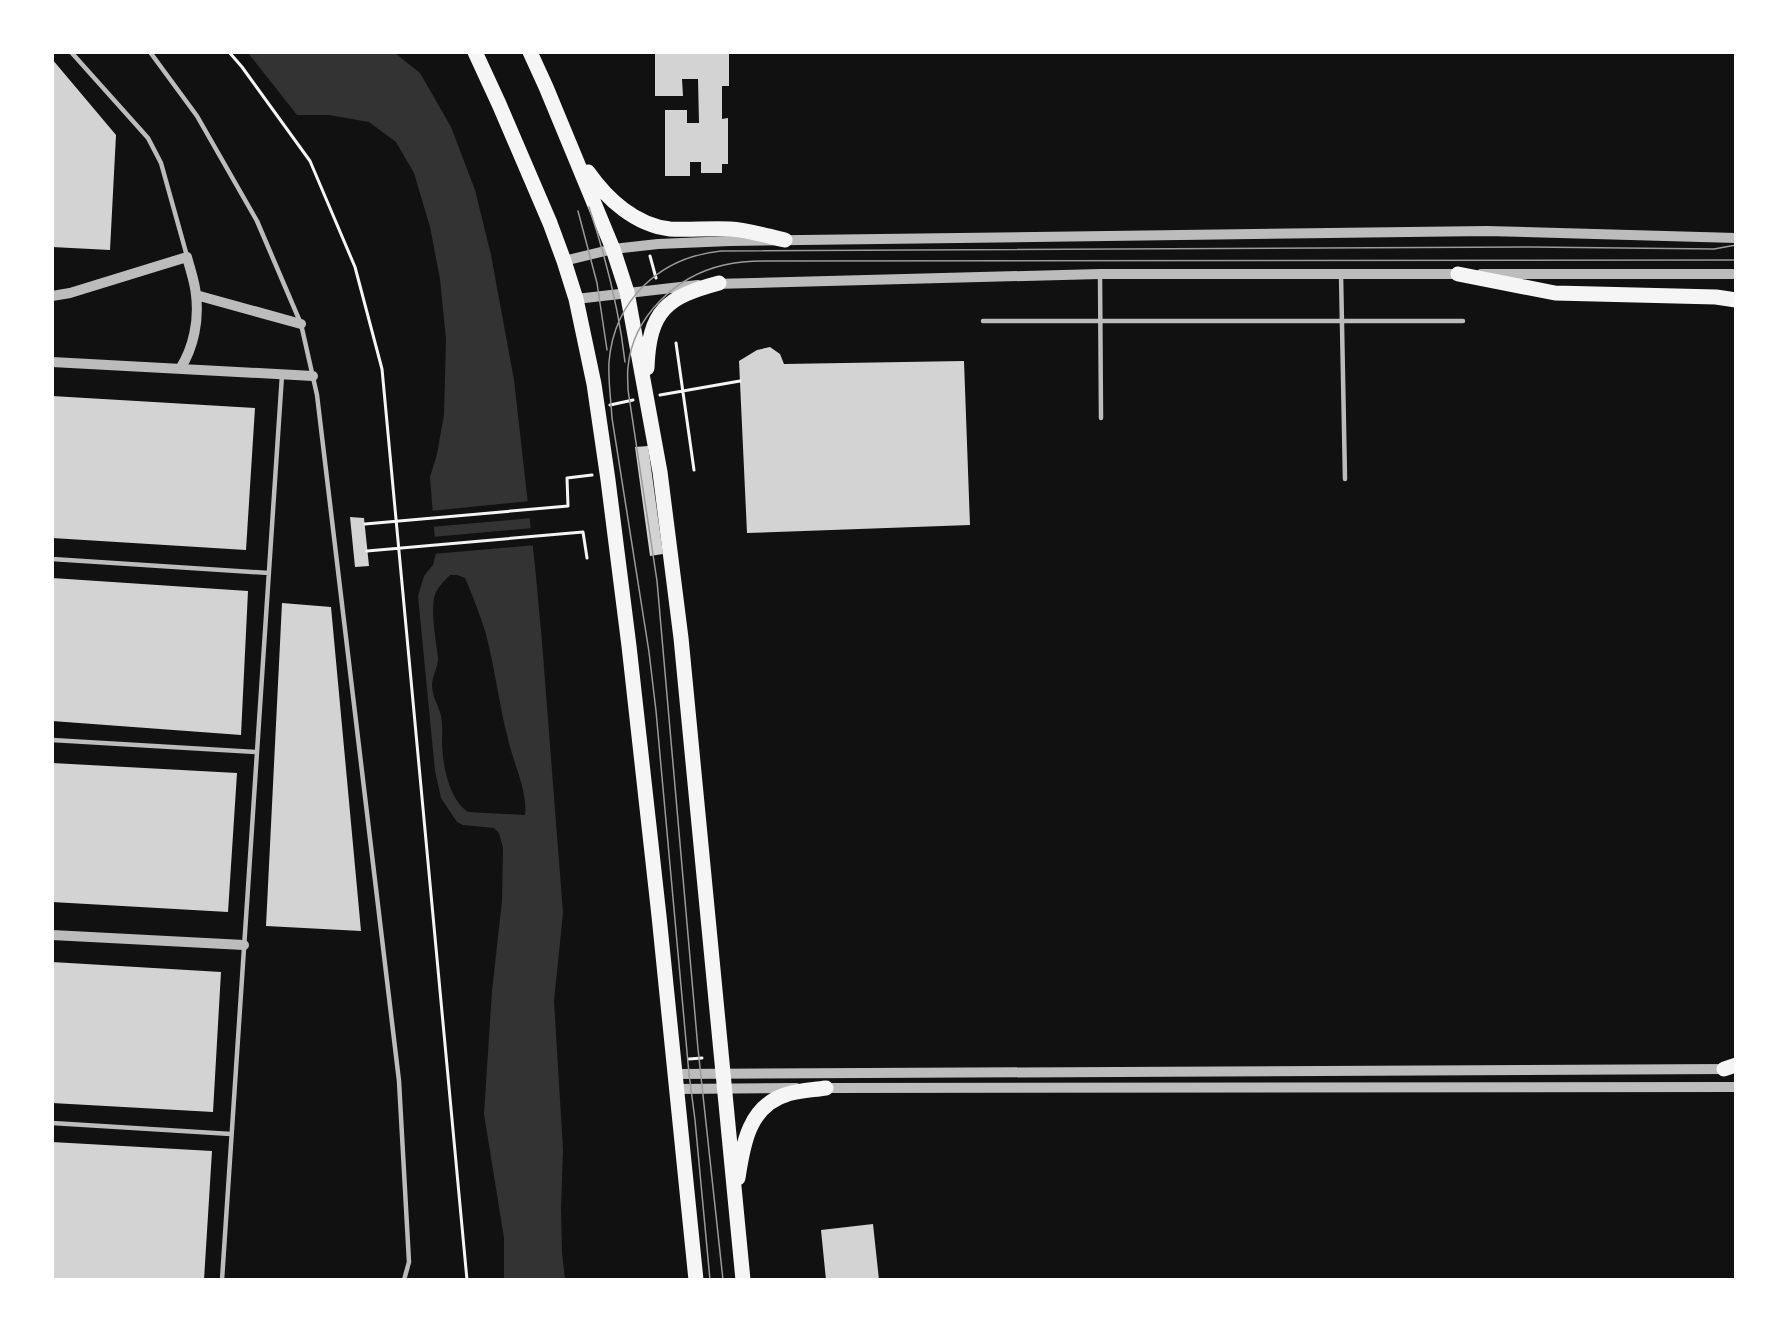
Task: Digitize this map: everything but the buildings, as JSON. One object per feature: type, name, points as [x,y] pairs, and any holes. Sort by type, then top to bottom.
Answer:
[{"type":"main road","points":[[475,52],[564,261],[576,299],[594,384],[608,480],[659,916],[696,1280]]},
{"type":"main road","points":[[530,52],[613,249],[627,292],[648,396],[681,638],[743,1280]]},
{"type":"main road","points":[[573,152],[609,198],[630,214],[645,221],[669,229],[747,231],[785,240]]},
{"type":"main road","points":[[1458,274],[1555,294],[1716,297],[1736,300]]},
{"type":"main road","points":[[648,396],[648,354],[659,314],[674,299],[719,283]]},
{"type":"main road","points":[[735,1196],[747,1132],[755,1118],[771,1102],[786,1094],[826,1088]]},
{"type":"street","points":[[564,261],[613,249],[658,244],[785,240],[1487,231],[1736,238]]},
{"type":"street","points":[[52,296],[70,293],[187,257],[196,295],[196,325],[189,355],[180,369]]},
{"type":"street","points":[[576,299],[719,283],[1100,274],[1736,273]]},
{"type":"street","points":[[196,295],[301,324]]},
{"type":"street","points":[[52,362],[313,376]]},
{"type":"street","points":[[52,935],[244,945]]},
{"type":"street","points":[[675,1082],[1732,1068]]},
{"type":"street","points":[[723,1081],[826,1088],[1736,1087]]},
{"type":"lane","points":[[71,52],[148,138],[162,163],[187,257]]},
{"type":"lane","points":[[150,52],[197,117],[257,221],[301,324],[313,376],[399,1081],[410,1262],[404,1280]]},
{"type":"lane","points":[[1100,274],[1101,418]]},
{"type":"lane","points":[[1341,274],[1345,479]]},
{"type":"lane","points":[[983,321],[1462,321]]},
{"type":"lane","points":[[222,1280],[282,374]]},
{"type":"lane","points":[[52,559],[268,573]]},
{"type":"lane","points":[[52,740],[256,752]]},
{"type":"lane","points":[[52,1123],[231,1134]]},
{"type":"path","points":[[229,52],[310,161],[355,267],[382,369],[467,1280]]},
{"type":"path","points":[[676,343],[694,470]]},
{"type":"path","points":[[605,406],[648,396],[740,381]]},
{"type":"path","points":[[365,524],[568,506],[567,478],[592,475]]},
{"type":"path","points":[[367,551],[583,532],[587,558]]},
{"type":"path","points":[[682,1059],[702,1058]]},
{"type":"shaded area","points":[[248,53],[395,53],[420,73],[451,127],[475,190],[491,255],[514,380],[535,566],[563,913],[554,1001],[563,1149],[561,1209],[565,1279],[504,1279],[504,1238],[484,1114],[492,991],[502,901],[503,848],[499,833],[494,828],[463,825],[457,822],[441,798],[435,771],[418,596],[424,576],[433,565],[436,553],[430,477],[444,415],[446,339],[440,279],[430,227],[414,173],[396,142],[369,122],[329,115],[297,115]],"holes":[[[450,575],[465,578],[486,634],[510,748],[522,787],[525,815],[468,812],[456,799],[448,781],[442,744],[441,716],[432,689],[438,658],[433,605],[440,586]]]},
{"type":"pier","points":[[530,501],[532,518],[431,527],[430,511]]},
{"type":"pier","points":[[534,528],[536,545],[433,554],[432,537]]},
{"type":"tram line","points":[[589,207],[611,284],[625,362]]},
{"type":"tram line","points":[[578,211],[597,283],[607,350]]},
{"type":"tram line","points":[[710,1280],[656,711],[649,652],[612,418],[609,383],[609,362],[620,319],[644,286],[660,272],[678,262],[721,251],[1531,247],[1714,249],[1736,245]]},
{"type":"tram line","points":[[723,1280],[698,1049],[657,581],[628,390],[628,370],[638,331],[660,301],[689,278],[706,270],[739,262],[755,261],[1736,260]]}]
